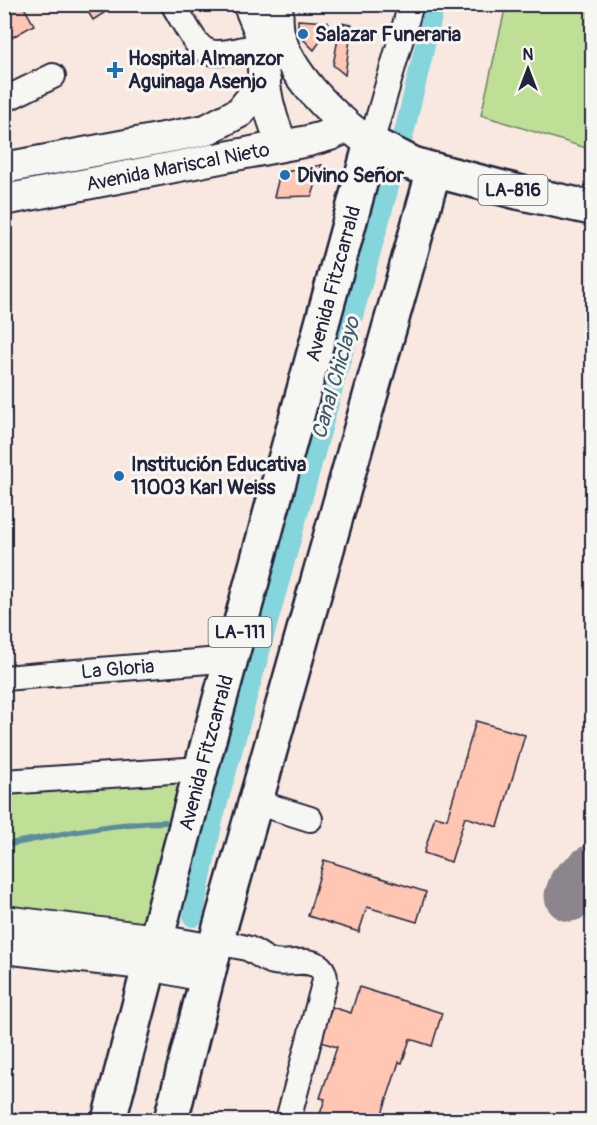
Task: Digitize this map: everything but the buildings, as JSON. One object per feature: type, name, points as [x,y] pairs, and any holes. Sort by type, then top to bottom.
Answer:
[{"type":"highway","name":"LA-816","points":[[390,151],[518,192],[592,208]]},
{"type":"highway","name":"Avenida Fitzcarrald","points":[[109,1120],[232,659],[390,151]]},
{"type":"highway","name":"LA-111","points":[[171,1120],[212,957],[256,802],[390,151]]},
{"type":"main road","points":[[259,4],[267,104],[273,125],[283,145]]},
{"type":"main road","points":[[277,4],[279,32],[287,55],[304,81],[390,151]]},
{"type":"main road","name":"Avenida Mariscal Nieto","points":[[4,168],[206,130],[240,112],[265,81]]},
{"type":"main road","name":"Avenida Mariscal Nieto","points":[[4,200],[330,135],[390,151]]},
{"type":"main road","points":[[4,921],[154,953]]},
{"type":"main road","points":[[4,948],[212,957]]},
{"type":"street","points":[[173,4],[198,46],[205,52],[224,54],[262,45],[245,4]]},
{"type":"street","points":[[390,151],[411,4]]},
{"type":"street","points":[[4,100],[53,76]]},
{"type":"street","name":"La Gloria","points":[[4,678],[232,659]]},
{"type":"street","points":[[4,782],[201,769]]},
{"type":"street","points":[[256,802],[310,819]]},
{"type":"street","points":[[212,957],[250,950],[273,962],[300,961],[319,966],[324,972],[325,980],[288,1120]]},
{"type":"green space","points":[[506,5],[592,5],[592,150],[481,115]]},
{"type":"green space","points":[[185,779],[141,933],[5,915],[5,792]]},
{"type":"waterway","name":"Canal Chiclayo","points":[[193,917],[213,820],[405,129],[435,4]]},
{"type":"waterway","points":[[204,820],[213,820]]},
{"type":"waterway","points":[[4,845],[104,827],[165,822]]},
{"type":"taxiway","points":[[570,896],[574,885],[592,870]]},
{"type":"place","name":"Salazar Funeraria","points":[[303,34]]},
{"type":"place","name":"Hospital Almanzor Aguinaga Asenjo","points":[[115,70]]},
{"type":"place","name":"Divino Señor","points":[[285,175]]},
{"type":"place","name":"Institución Educativa 11003 Karl Weiss","points":[[119,476]]}]
